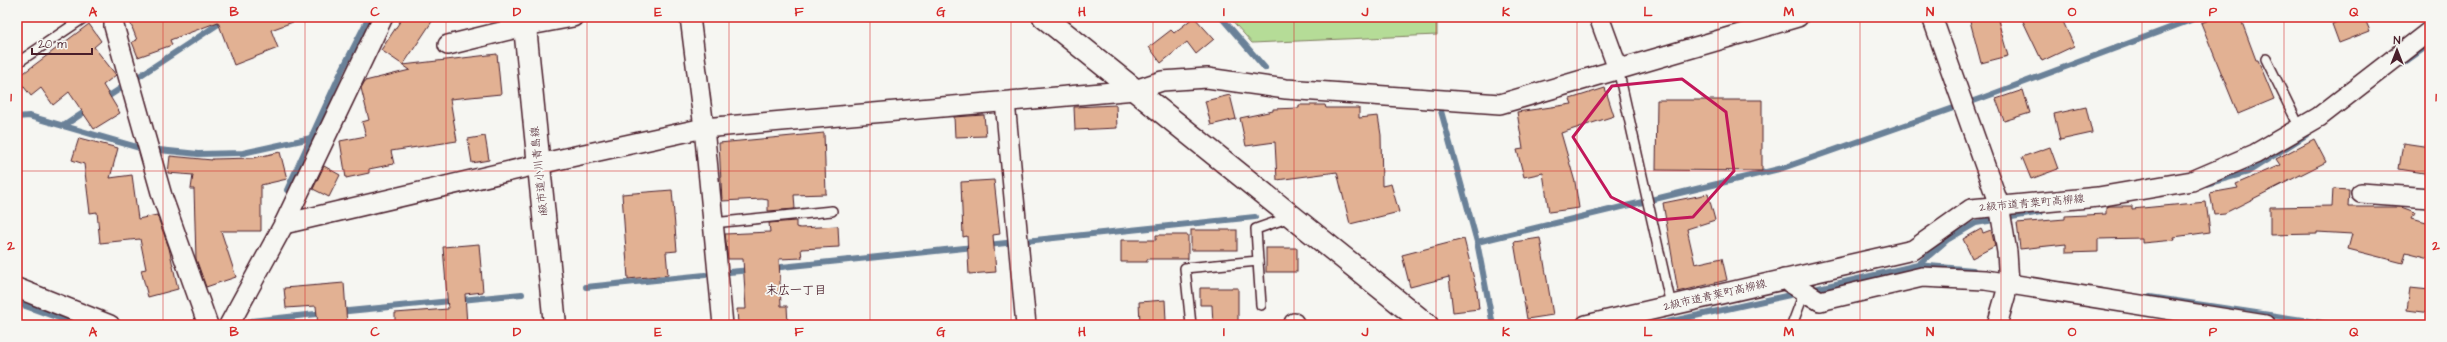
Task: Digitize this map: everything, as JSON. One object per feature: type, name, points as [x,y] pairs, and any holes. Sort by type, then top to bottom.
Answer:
[{"type":"street","points":[[114,17],[114,26],[162,196],[208,325]]},
{"type":"street","points":[[229,325],[284,224],[383,17]]},
{"type":"street","points":[[448,45],[524,21],[573,17]]},
{"type":"street","points":[[690,17],[704,128],[723,325]]},
{"type":"street","points":[[1044,17],[1427,325]]},
{"type":"street","points":[[1599,17],[1618,69]]},
{"type":"street","points":[[284,224],[538,164],[704,128],[1135,90],[1162,81],[1207,78],[1286,89],[1500,104],[1798,17]]},
{"type":"street","points":[[1932,17],[1999,204],[2009,275],[1997,325]]},
{"type":"street","name":"1級市道小川青島線","points":[[524,21],[556,325]]},
{"type":"street","name":"2級市道青葉町高柳線","points":[[1586,325],[1913,250],[1971,208],[1999,204],[2098,197],[2192,181],[2255,154],[2300,128],[2319,116],[2430,31]]},
{"type":"street","points":[[1005,102],[1026,325]]},
{"type":"street","points":[[2361,193],[2430,198]]},
{"type":"street","points":[[1784,279],[1820,301],[1922,277],[2009,275],[2265,325]]},
{"type":"street","points":[[17,288],[110,325]]},
{"type":"lane","points":[[17,63],[85,17]]},
{"type":"lane","points":[[2266,59],[2300,128]]},
{"type":"lane","points":[[1618,69],[1671,305]]},
{"type":"lane","points":[[713,223],[832,212]]},
{"type":"lane","points":[[1261,305],[1256,229],[1292,216]]},
{"type":"lane","points":[[1191,325],[1185,268],[1258,261]]},
{"type":"lane","points":[[1792,325],[1801,300],[1814,297]]},
{"type":"highlighted area","points":[[1682,79],[1726,112],[1734,171],[1693,217],[1658,220],[1611,197],[1573,137],[1612,86]]},
{"type":"green space","points":[[1229,17],[1437,17],[1437,35],[1252,43]]},
{"type":"building","points":[[128,17],[301,17],[301,19],[271,30],[278,48],[234,65],[218,22],[170,40],[172,45],[138,57],[132,42],[137,40]]},
{"type":"building","points":[[403,17],[435,17],[403,65],[381,50]]},
{"type":"building","points":[[1194,17],[1214,39],[1196,54],[1187,42],[1161,63],[1149,47],[1171,30],[1174,33]]},
{"type":"building","points":[[1969,17],[1997,17],[2008,56],[1981,63]]},
{"type":"building","points":[[2021,17],[2061,17],[2074,46],[2042,61]]},
{"type":"building","points":[[2217,17],[2240,17],[2256,60],[2258,60],[2274,99],[2238,114],[2201,23]]},
{"type":"building","points":[[2350,17],[2364,17],[2370,31],[2339,43],[2332,24]]},
{"type":"building","points":[[89,24],[101,41],[94,47],[116,75],[103,85],[120,113],[94,129],[69,92],[53,105],[41,88],[31,96],[17,78]]},
{"type":"building","points":[[497,54],[501,94],[450,99],[457,141],[391,151],[394,164],[369,169],[369,173],[346,178],[340,141],[366,136],[362,122],[369,120],[361,88],[365,81],[410,70],[403,65]]},
{"type":"building","points":[[1605,88],[1614,116],[1561,133],[1575,182],[1579,208],[1549,212],[1543,173],[1524,177],[1517,150],[1523,149],[1517,112],[1572,104],[1570,99]]},
{"type":"building","points":[[2023,90],[2030,113],[2004,121],[1996,99]]},
{"type":"building","points":[[1230,95],[1236,119],[1211,125],[1205,101]]},
{"type":"building","points":[[1657,100],[1762,100],[1762,171],[1656,170]]},
{"type":"building","points":[[1116,105],[1117,128],[1075,130],[1074,107]]},
{"type":"building","points":[[1299,105],[1325,105],[1326,108],[1359,108],[1359,118],[1378,116],[1381,135],[1382,186],[1391,184],[1399,212],[1350,224],[1337,172],[1277,180],[1275,142],[1246,146],[1240,118],[1273,111],[1273,109],[1299,108]]},
{"type":"building","points":[[2086,107],[2092,133],[2060,140],[2054,114]]},
{"type":"building","points":[[984,115],[986,136],[955,137],[954,117]]},
{"type":"building","points":[[824,133],[826,194],[794,195],[795,209],[768,211],[768,200],[722,201],[719,143]]},
{"type":"building","points":[[485,136],[489,160],[472,163],[468,139]]},
{"type":"building","points":[[79,138],[118,148],[110,178],[132,175],[138,219],[157,215],[169,248],[178,289],[148,297],[141,270],[146,269],[140,239],[100,243],[97,212],[90,213],[84,164],[72,160]]},
{"type":"building","points":[[2314,139],[2326,162],[2225,213],[2214,214],[2210,193],[2238,188],[2236,184],[2280,165],[2276,159]]},
{"type":"building","points":[[2403,143],[2430,147],[2430,174],[2399,169]]},
{"type":"building","points":[[2050,147],[2058,169],[2031,179],[2022,157]]},
{"type":"building","points":[[280,152],[287,179],[261,185],[261,231],[221,231],[236,277],[206,287],[196,259],[194,189],[191,189],[193,175],[168,173],[170,156],[212,160],[253,158]]},
{"type":"building","points":[[324,166],[340,175],[329,197],[313,189]]},
{"type":"building","points":[[994,180],[1000,234],[993,235],[996,272],[969,274],[967,236],[963,237],[961,182]]},
{"type":"building","points":[[2333,189],[2349,190],[2348,207],[2401,207],[2415,212],[2412,218],[2430,223],[2430,258],[2406,252],[2403,263],[2348,249],[2352,234],[2317,232],[2317,234],[2270,235],[2270,207],[2332,206]]},
{"type":"building","points":[[672,190],[677,251],[666,252],[668,275],[628,279],[622,194]]},
{"type":"building","points":[[1708,194],[1715,220],[1687,229],[1695,264],[1722,258],[1727,280],[1678,292],[1663,203]]},
{"type":"building","points":[[2206,202],[2210,232],[2174,237],[2175,240],[2142,243],[2142,238],[2098,239],[2098,252],[2066,253],[2066,244],[2020,249],[2017,223],[2065,219],[2065,216],[2106,214],[2106,207],[2110,206],[2132,206],[2132,209]]},
{"type":"building","points":[[796,221],[796,227],[800,228],[838,226],[839,247],[801,249],[802,258],[779,259],[781,306],[787,306],[788,325],[738,325],[737,309],[746,309],[743,259],[728,259],[725,234],[770,232],[769,223]]},
{"type":"building","points":[[1981,229],[1983,233],[1991,230],[1995,246],[1972,258],[1963,239]]},
{"type":"building","points":[[1191,230],[1237,230],[1237,250],[1191,250]]},
{"type":"building","points":[[1156,235],[1188,235],[1188,259],[1147,259],[1147,262],[1121,262],[1121,240],[1156,240]]},
{"type":"building","points":[[1540,238],[1553,315],[1527,319],[1514,242]]},
{"type":"building","points":[[1464,239],[1477,291],[1479,309],[1453,312],[1449,277],[1410,287],[1402,255]]},
{"type":"building","points":[[479,244],[483,292],[465,294],[467,325],[395,325],[395,313],[448,309],[443,247]]},
{"type":"building","points":[[1266,248],[1297,248],[1297,272],[1266,272]]},
{"type":"building","points":[[344,283],[347,325],[318,325],[316,306],[286,308],[284,288]]},
{"type":"building","points":[[1200,288],[1238,288],[1238,325],[1213,325],[1212,305],[1200,305]]},
{"type":"building","points":[[2410,288],[2430,290],[2430,313],[2407,310]]},
{"type":"building","points":[[1165,300],[1166,321],[1140,323],[1139,302]]},
{"type":"waterway","points":[[103,100],[229,17]]},
{"type":"waterway","points":[[287,190],[342,70],[369,17]]},
{"type":"waterway","points":[[1221,17],[1265,68]]},
{"type":"waterway","points":[[1477,242],[1783,168],[1982,98],[2199,17]]},
{"type":"waterway","points":[[2402,64],[2430,44]]},
{"type":"waterway","points":[[65,125],[89,109]]},
{"type":"waterway","points":[[1441,111],[1477,242],[1493,325]]},
{"type":"waterway","points":[[17,117],[29,116],[140,148],[198,154],[243,153],[311,138]]},
{"type":"waterway","points":[[2206,184],[2248,172],[2306,135]]},
{"type":"waterway","points":[[1918,265],[1947,240],[1976,223],[2041,212]]},
{"type":"waterway","points":[[987,245],[1255,217]]},
{"type":"waterway","points":[[772,268],[974,247]]},
{"type":"waterway","points":[[1810,290],[1918,265],[1973,270]]},
{"type":"waterway","points":[[729,272],[751,270]]},
{"type":"waterway","points":[[586,287],[705,275]]},
{"type":"waterway","points":[[1654,325],[1799,293]]},
{"type":"waterway","points":[[338,312],[522,294]]},
{"type":"waterway","points":[[2150,297],[2336,325]]},
{"type":"waterway","points":[[17,303],[78,325]]},
{"type":"waterway","points":[[251,321],[325,313]]},
{"type":"district","name":"末広一丁目","points":[[796,290]]}]
